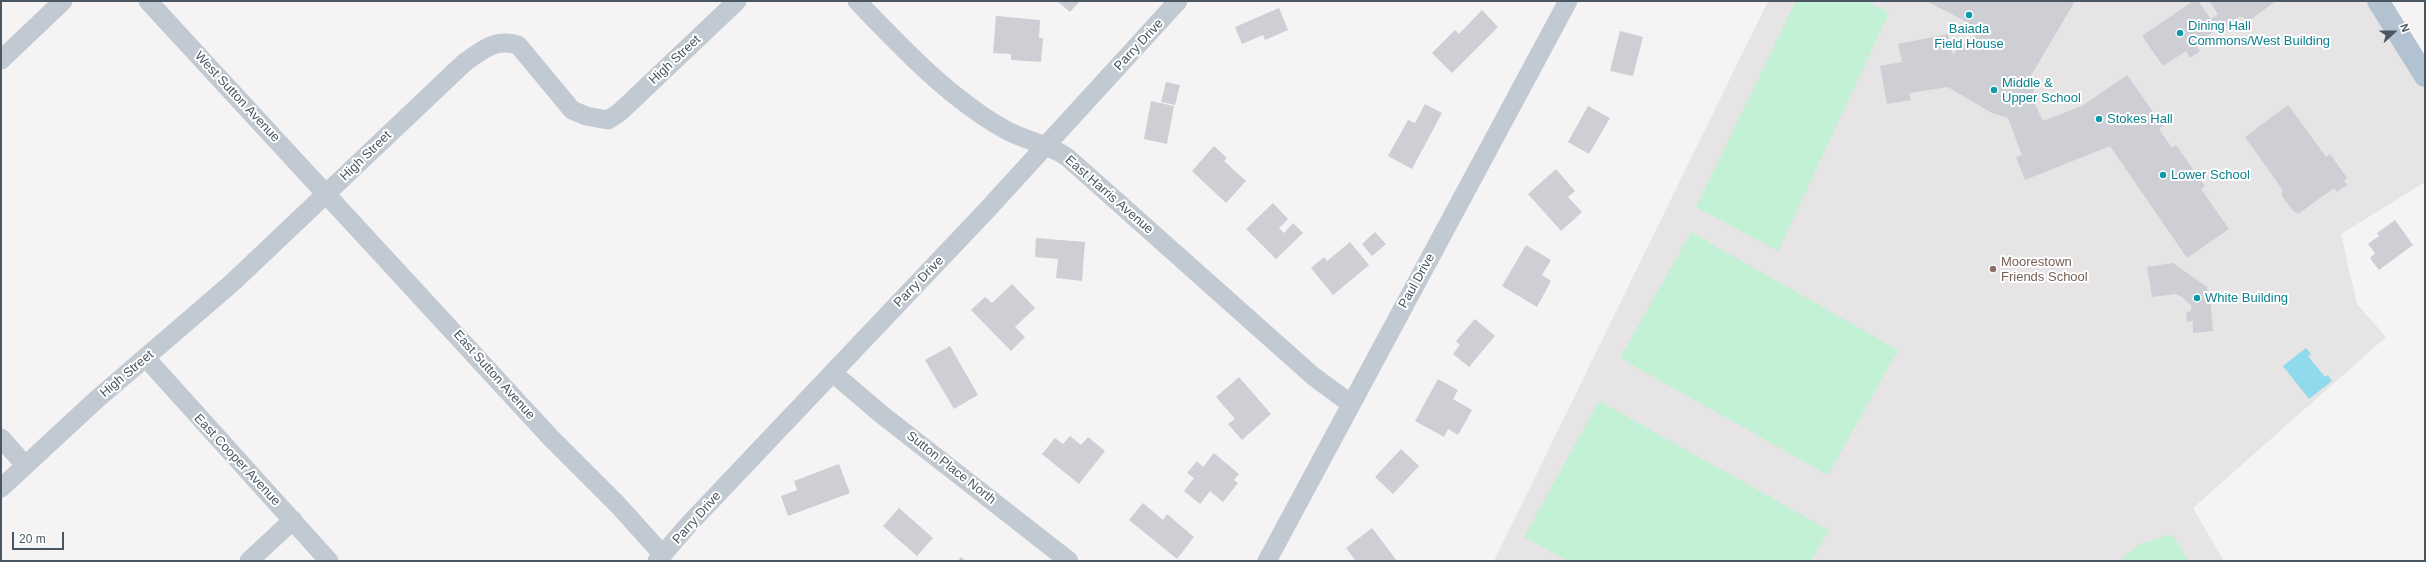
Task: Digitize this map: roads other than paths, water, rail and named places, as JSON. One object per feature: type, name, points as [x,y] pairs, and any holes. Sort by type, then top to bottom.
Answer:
[{"type":"main road","points":[[2378,1],[2425,76]]},
{"type":"street","points":[[1,60],[63,1]]},
{"type":"street","name":"West Sutton Avenue","points":[[148,1],[326,195]]},
{"type":"street","name":"High Street","points":[[1,488],[85,409],[237,278],[464,63],[483,49],[504,41],[518,45],[572,110],[586,116],[608,120],[620,112],[737,1]]},
{"type":"street","name":"East Harris Avenue","points":[[857,1],[916,60],[975,108],[1007,130],[1046,146],[1067,157],[1313,376],[1351,404]]},
{"type":"street","name":"Parry Drive","points":[[660,558],[690,523],[1046,146],[1178,1]]},
{"type":"street","name":"Paul Drive","points":[[1267,561],[1568,1]]},
{"type":"street","name":"East Sutton Avenue","points":[[326,195],[550,437],[618,505],[660,558]]},
{"type":"street","name":"East Cooper Avenue","points":[[146,358],[329,561]]},
{"type":"street","name":"Sutton Place North","points":[[833,373],[881,414],[1069,561]]},
{"type":"street","points":[[1,438],[25,465]]},
{"type":"street","points":[[249,561],[293,520]]},
{"type":"water","points":[[2306,348],[2311,354],[2308,356],[2325,377],[2328,375],[2332,381],[2309,399],[2283,366]]},
{"type":"place","name":"Baiada Field House","points":[[1969,15]]},
{"type":"place","name":"Dining Hall Commons/West Building","points":[[2180,33]]},
{"type":"place","name":"Middle & Upper School","points":[[1994,90]]},
{"type":"place","name":"Stokes Hall","points":[[2099,119]]},
{"type":"place","name":"Lower School","points":[[2163,175]]},
{"type":"place","name":"Moorestown Friends School","points":[[1993,269]]},
{"type":"place","name":"White Building","points":[[2197,298]]}]
